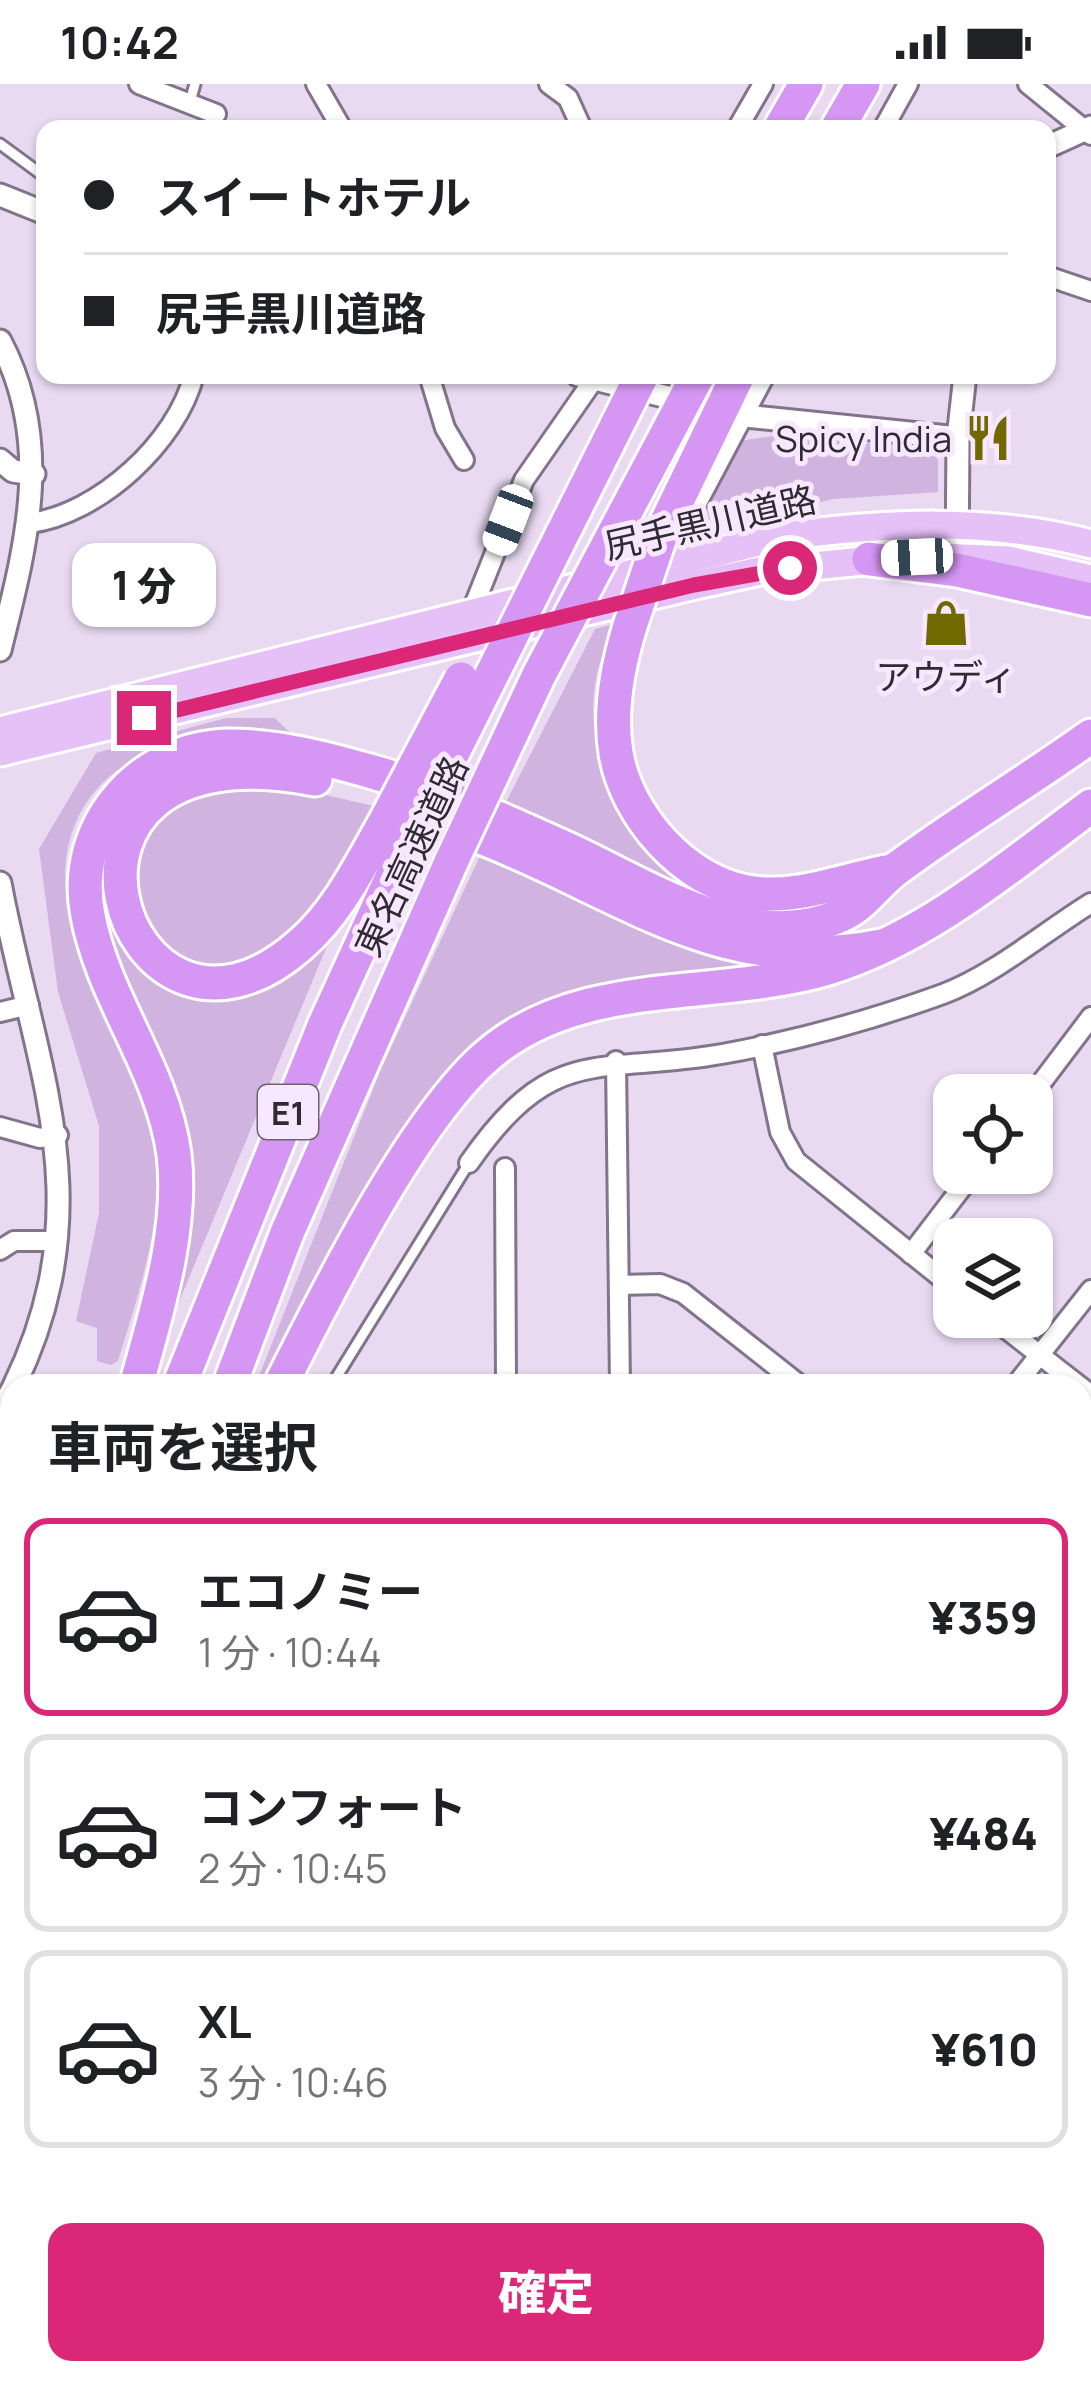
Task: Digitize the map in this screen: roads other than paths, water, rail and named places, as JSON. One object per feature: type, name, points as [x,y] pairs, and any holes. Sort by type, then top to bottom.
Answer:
[{"type":"highway","points":[[785,120],[806,84]]},
{"type":"highway","points":[[842,120],[863,84]]},
{"type":"highway","points":[[857,120],[875,84]]},
{"type":"highway","name":"東名高速道路","points":[[184,1374],[396,834],[636,384]]},
{"type":"highway","name":"東名高速道路","points":[[233,1374],[286,1233],[452,860],[539,675],[693,384]]},
{"type":"highway","points":[[734,384],[661,534],[629,626],[619,661],[616,753],[641,815],[669,849],[718,884],[748,893],[784,894],[892,872]]},
{"type":"highway","points":[[869,560],[957,563],[1091,600]]},
{"type":"highway","points":[[139,1374],[162,1290],[175,1160],[150,1066],[104,970],[87,913],[86,875],[104,813],[154,766],[225,746],[322,758],[381,774],[520,828],[706,913],[789,927],[843,915],[892,872],[1091,736]]},
{"type":"highway","points":[[396,834],[323,922],[276,963],[252,974],[193,980],[166,970],[145,956],[125,931],[111,897],[110,865],[119,835],[160,792],[193,776],[282,773],[369,794],[471,833],[671,926],[721,944],[786,955],[883,946]]},
{"type":"highway","points":[[287,1374],[412,1153],[466,1077],[503,1044],[573,1008],[795,977],[883,946],[922,927],[1091,806]]},
{"type":"main road","name":"尻手黒川道路","points":[[0,731],[469,618],[778,537],[867,525],[1012,528],[1091,544]]},
{"type":"main road","name":"尻手黒川道路","points":[[0,752],[694,585],[760,571],[869,560]]},
{"type":"main road","points":[[957,563],[1008,560],[1091,579]]},
{"type":"street","points":[[139,84],[216,114]]},
{"type":"street","points":[[316,84],[337,120]]},
{"type":"street","points":[[549,84],[568,98],[578,120]]},
{"type":"street","points":[[742,120],[763,84]]},
{"type":"street","points":[[888,120],[908,84]]},
{"type":"street","points":[[1028,84],[1088,131]]},
{"type":"street","points":[[1056,143],[1088,131]]},
{"type":"street","points":[[0,195],[36,209]]},
{"type":"street","points":[[1056,279],[1091,291]]},
{"type":"street","points":[[0,341],[29,419],[34,474],[30,523],[8,591],[0,650]]},
{"type":"street","points":[[30,523],[81,509],[108,488],[176,419],[190,384]]},
{"type":"street","points":[[432,384],[445,428],[464,460]]},
{"type":"street","points":[[469,618],[524,480],[585,384]]},
{"type":"street","points":[[621,384],[745,416],[958,438]]},
{"type":"street","points":[[674,563],[696,505],[761,384]]},
{"type":"street","points":[[957,563],[963,384]]},
{"type":"street","points":[[0,460],[13,471],[34,474]]},
{"type":"street","points":[[0,883],[58,1135],[62,1197],[35,1333],[19,1374]]},
{"type":"street","points":[[469,1163],[513,1104],[552,1080],[616,1061],[718,1055],[946,992],[1091,903]]},
{"type":"street","points":[[0,1012],[29,1005]]},
{"type":"street","points":[[1048,1074],[1091,1017]]},
{"type":"street","points":[[762,1045],[786,1147],[933,1271]]},
{"type":"street","points":[[616,1061],[620,1374]]},
{"type":"street","points":[[0,1127],[40,1138],[58,1135]]},
{"type":"street","points":[[505,1168],[506,1374]]},
{"type":"street","points":[[911,1254],[957,1194]]},
{"type":"street","points":[[0,1250],[14,1240],[56,1241]]},
{"type":"street","points":[[620,1285],[660,1284],[683,1293],[786,1374]]},
{"type":"street","points":[[1025,1374],[1091,1290]]},
{"type":"street","points":[[1018,1338],[1065,1374]]},
{"type":"lane","points":[[190,106],[195,84]]},
{"type":"lane","points":[[0,144],[36,170]]},
{"type":"lane","points":[[338,1374],[469,1163]]},
{"type":"place","name":"Spicy India","points":[[988,438]]},
{"type":"place","name":"アウディ","points":[[946,623]]}]
